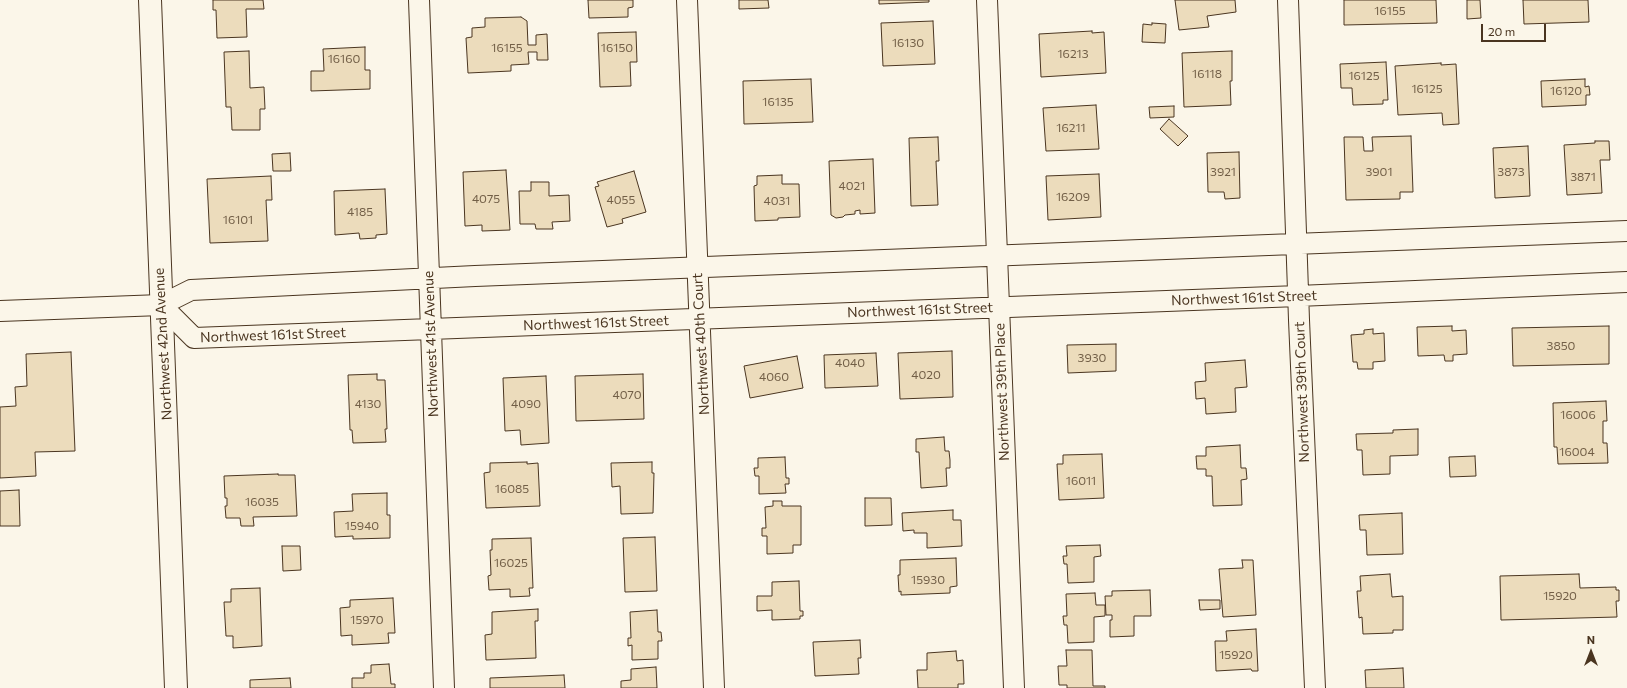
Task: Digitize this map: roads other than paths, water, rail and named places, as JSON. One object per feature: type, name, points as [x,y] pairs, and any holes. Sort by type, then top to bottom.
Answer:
[{"type":"street","name":"Northwest 42nd Avenue","points":[[150,0],[176,688]]},
{"type":"street","name":"Northwest 41st Avenue","points":[[419,0],[444,688]]},
{"type":"street","name":"Northwest 40th Court","points":[[687,0],[714,688]]},
{"type":"street","name":"Northwest 39th Place","points":[[987,0],[1014,688]]},
{"type":"street","name":"Northwest 39th Court","points":[[1288,0],[1298,296],[1315,688]]},
{"type":"street","points":[[0,311],[161,305],[191,290],[475,276],[1627,231]]},
{"type":"street","name":"Northwest 161st Street","points":[[161,305],[194,338],[1627,282]]}]
